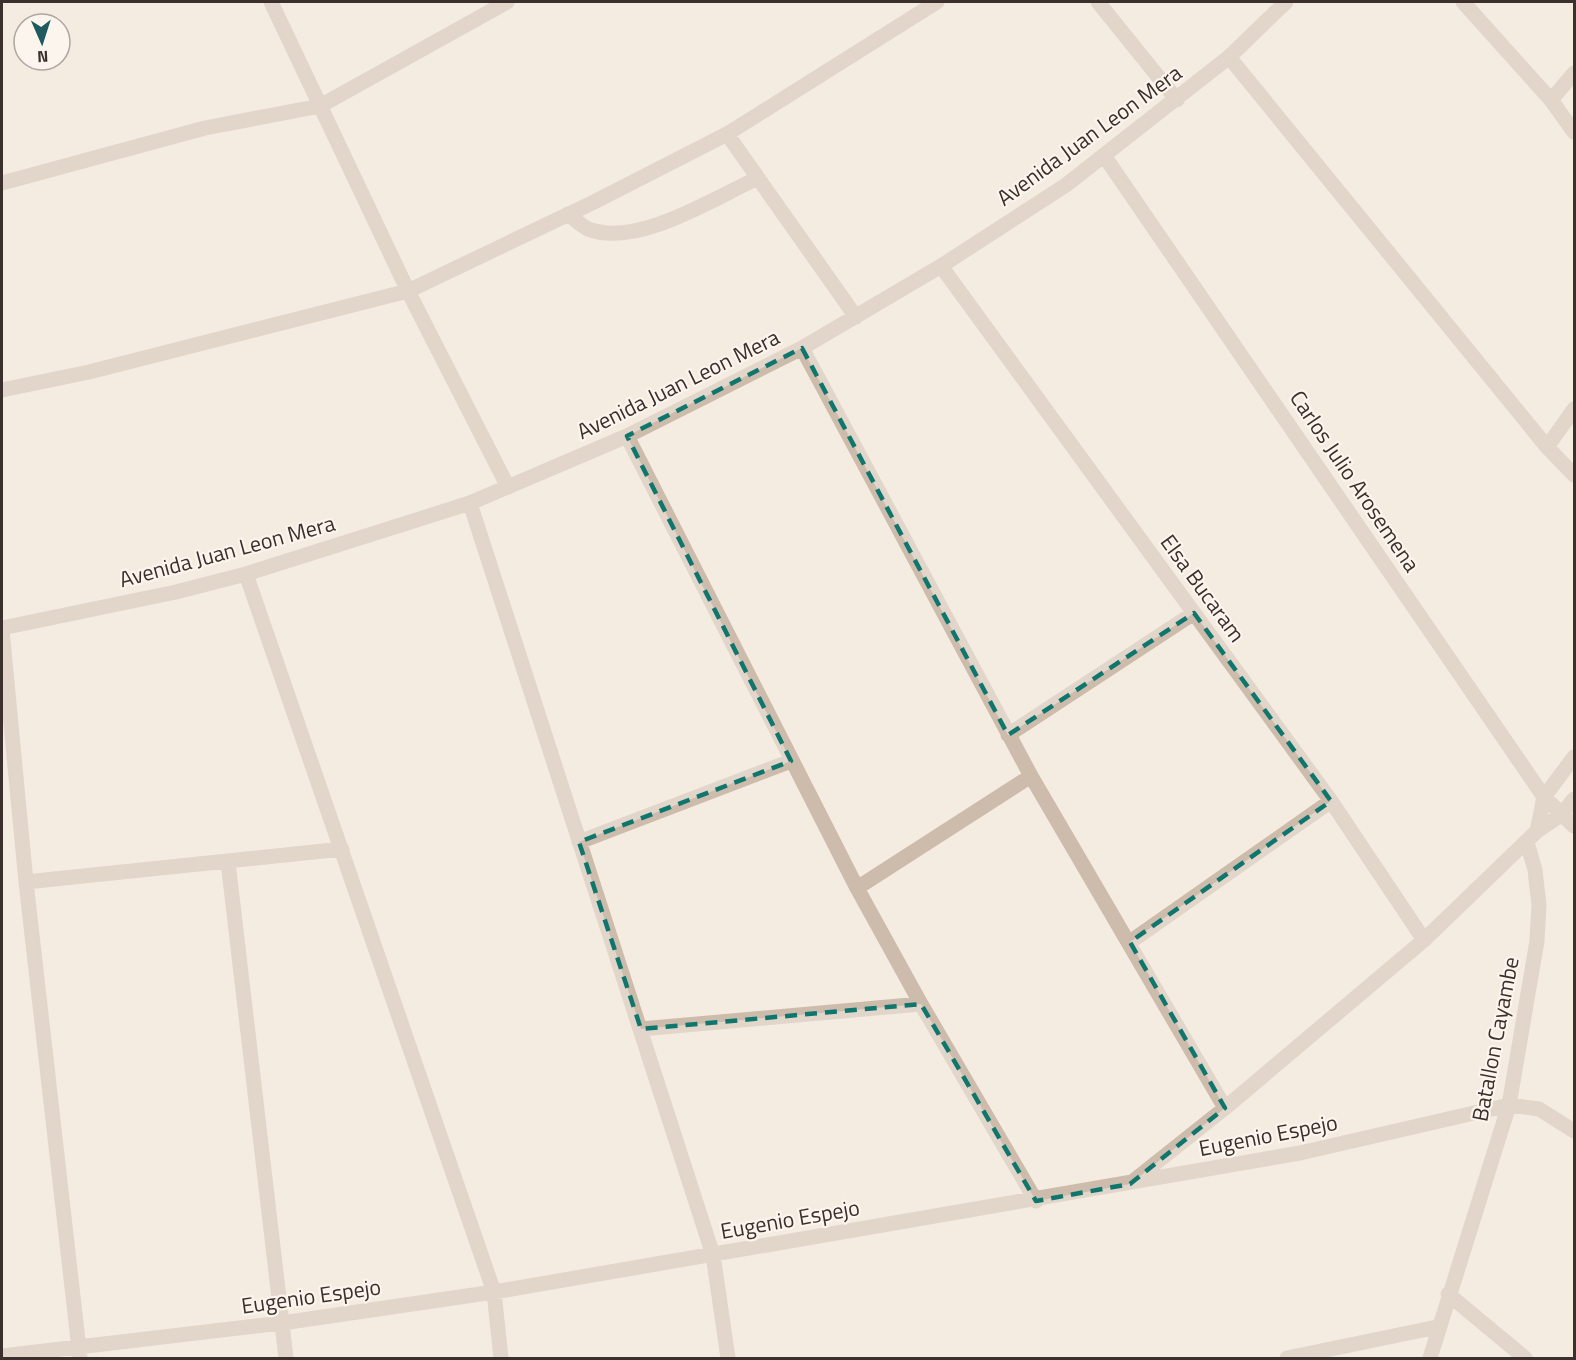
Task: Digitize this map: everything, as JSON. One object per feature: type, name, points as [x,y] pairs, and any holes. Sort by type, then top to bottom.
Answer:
[{"type":"street","points":[[271,2],[408,291],[508,488]]},
{"type":"street","points":[[2,183],[205,128],[320,105],[507,2]]},
{"type":"street","points":[[2,390],[89,372],[408,291],[727,134],[937,2]]},
{"type":"street","points":[[1098,2],[1177,100]]},
{"type":"street","name":"Avenida Juan Leon Mera","points":[[2,629],[176,592],[246,574],[470,503],[627,436],[802,348],[941,266],[1105,157],[1229,57],[1286,2]]},
{"type":"street","points":[[1463,2],[1551,100],[1575,132]]},
{"type":"street","points":[[1229,57],[1547,447],[1575,475]]},
{"type":"street","points":[[1551,100],[1575,73]]},
{"type":"street","points":[[727,134],[856,317]]},
{"type":"street","name":"Carlos Julio Arosemena","points":[[1105,157],[1544,797],[1575,826]]},
{"type":"street","points":[[568,214],[589,230],[609,233],[633,232],[658,225],[758,178]]},
{"type":"street","name":"Elsa Bucaram","points":[[941,266],[1331,801],[1424,940]]},
{"type":"street","points":[[802,348],[1008,735],[1225,1108]]},
{"type":"street","points":[[1547,447],[1575,409]]},
{"type":"street","points":[[627,436],[857,888],[921,1004],[1036,1201]]},
{"type":"street","points":[[470,503],[713,1255],[728,1359]]},
{"type":"street","points":[[246,574],[494,1292],[501,1359]]},
{"type":"street","points":[[1008,735],[1194,613]]},
{"type":"street","points":[[2,629],[26,882],[80,1353]]},
{"type":"street","name":"Batallon Cayambe","points":[[1430,1359],[1437,1327],[1509,1105],[1538,917],[1532,837],[1544,797],[1575,757]]},
{"type":"street","points":[[579,842],[792,761]]},
{"type":"street","points":[[857,888],[1031,776]]},
{"type":"street","points":[[1130,1184],[1225,1108],[1424,940],[1532,837],[1561,815],[1575,800]]},
{"type":"street","points":[[1130,942],[1331,801]]},
{"type":"street","points":[[26,882],[342,849]]},
{"type":"street","points":[[228,862],[286,1359]]},
{"type":"street","points":[[641,1029],[921,1004]]},
{"type":"street","name":"Eugenio Espejo","points":[[2,1356],[80,1353],[494,1292],[1300,1154],[1509,1105],[1539,1109],[1575,1131]]},
{"type":"street","points":[[1448,1294],[1525,1359]]},
{"type":"street","points":[[1287,1359],[1437,1327]]},
{"type":"highlighted area","points":[[802,348],[1008,735],[1194,613],[1331,801],[1130,942],[1225,1108],[1130,1184],[1036,1201],[921,1004],[641,1029],[579,842],[791,761],[627,436]]}]
